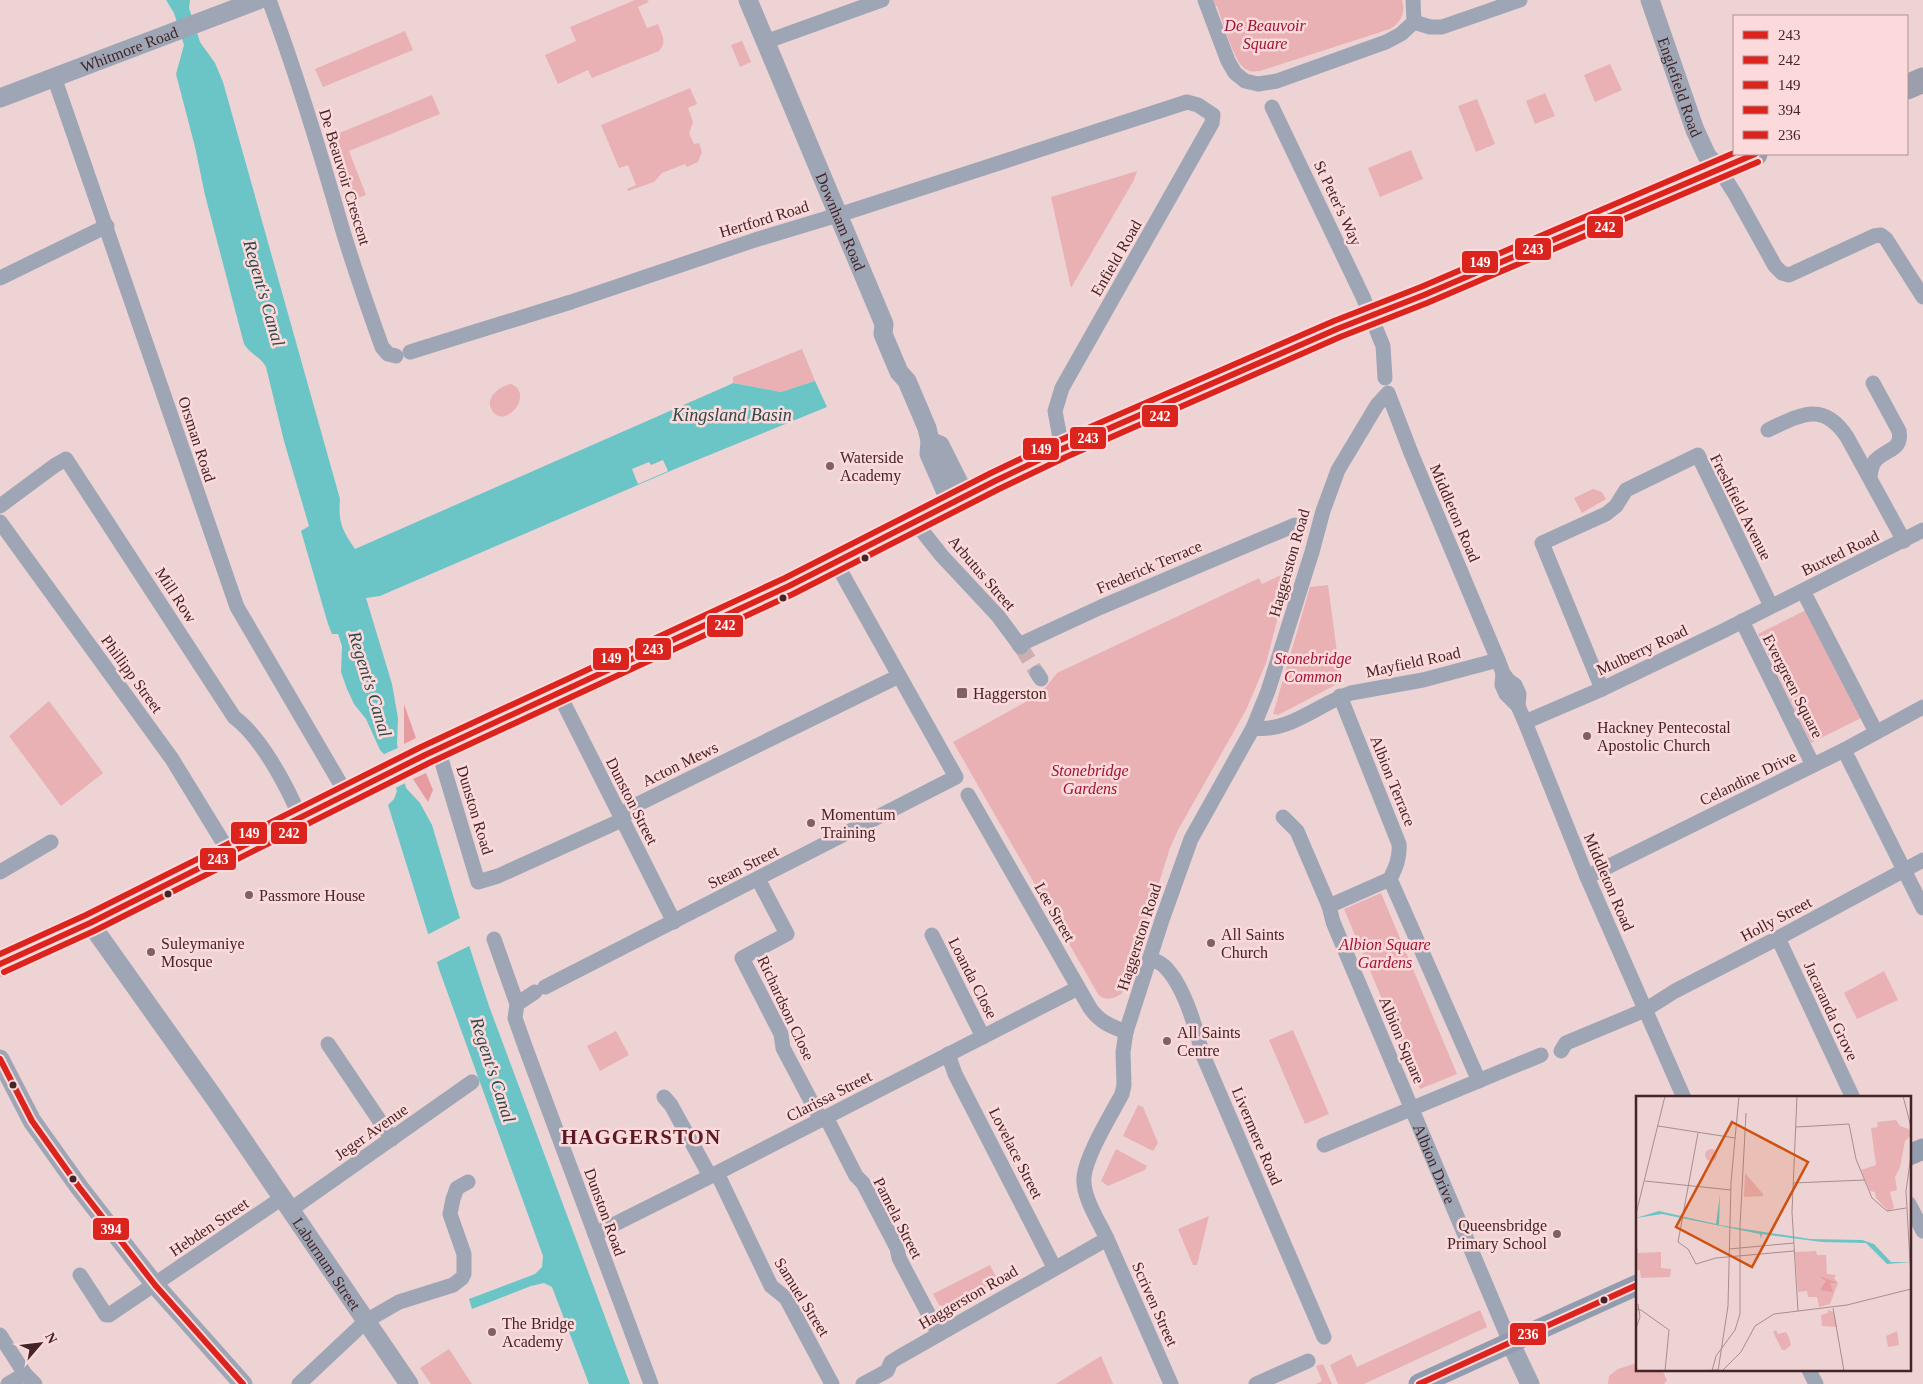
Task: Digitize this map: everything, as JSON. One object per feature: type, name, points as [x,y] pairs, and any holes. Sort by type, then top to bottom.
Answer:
[{"type":"highway","points":[[1908,88],[1923,80]]},
{"type":"highway","points":[[0,964],[90,923],[427,754],[836,563],[1062,449],[1370,315],[1424,295],[1753,155]]},
{"type":"main road","points":[[1910,1155],[1923,1149]]},
{"type":"main road","points":[[1419,1384],[1636,1285]]},
{"type":"street","name":"Whitmore Road","points":[[0,98],[258,0]]},
{"type":"street","name":"De Beauvoir Crescent","points":[[269,0],[290,58],[343,230],[382,347],[388,354],[403,354]]},
{"type":"street","name":"Downham Road","points":[[748,0],[884,324],[883,334],[899,372],[908,381],[930,440],[940,445],[958,501]]},
{"type":"street","points":[[765,42],[882,0]]},
{"type":"street","points":[[1204,0],[1228,61],[1235,72],[1245,81],[1258,84],[1277,81],[1386,42],[1401,34],[1414,22],[1413,0]]},
{"type":"street","points":[[1414,22],[1430,27],[1442,27],[1520,0]]},
{"type":"street","name":"Englefield Road","points":[[1650,0],[1695,130],[1707,156],[1719,169]]},
{"type":"street","name":"Orsman Road","points":[[54,77],[107,226],[124,285],[236,608],[347,794]]},
{"type":"street","name":"Hertford Road","points":[[403,354],[571,302],[686,263],[1187,102]]},
{"type":"street","name":"Enfield Road","points":[[1062,449],[1055,412],[1062,388],[1212,123],[1213,115],[1198,105],[1187,102]]},
{"type":"street","name":"St Peter's Way","points":[[1272,106],[1370,315]]},
{"type":"street","points":[[1719,169],[1775,266],[1782,273],[1789,275],[1874,236],[1881,236],[1886,239],[1922,295]]},
{"type":"street","points":[[0,278],[107,226]]},
{"type":"street","points":[[1370,315],[1383,346],[1385,378]]},
{"type":"street","points":[[1870,477],[1874,463],[1898,444],[1900,439],[1899,431],[1873,384]]},
{"type":"street","name":"Middleton Road","points":[[1388,393],[1500,666],[1508,680],[1515,685],[1519,694],[1518,706],[1587,877],[1683,1096]]},
{"type":"street","name":"Haggerston Road","points":[[863,1384],[890,1377],[891,1362],[998,1302],[1054,1267],[1107,1239],[1090,1204],[1084,1186],[1084,1176],[1091,1155],[1122,1094],[1126,1032],[1150,958],[1191,839],[1253,728],[1277,666],[1329,493],[1338,470],[1378,405],[1388,393]]},
{"type":"street","points":[[1768,430],[1808,413],[1823,414],[1830,418],[1843,430],[1904,540]]},
{"type":"street","name":"Freshfield Avenue","points":[[1602,689],[1542,543],[1612,510],[1626,490],[1698,455],[1771,606]]},
{"type":"street","name":"Mill Row","points":[[0,506],[66,459],[234,717],[244,724],[284,781],[300,817]]},
{"type":"street","name":"Phillipp Street","points":[[0,522],[172,759],[230,852]]},
{"type":"street","name":"Arbutus Street","points":[[915,522],[942,556],[998,616],[1020,646]]},
{"type":"street","name":"Frederick Terrace","points":[[1020,646],[1101,607],[1295,525]]},
{"type":"street","name":"Buxted Road","points":[[1771,606],[1923,530]]},
{"type":"street","points":[[836,563],[899,676]]},
{"type":"street","points":[[1803,591],[1876,732]]},
{"type":"street","name":"Mulberry Road","points":[[1525,722],[1602,689],[1771,606]]},
{"type":"street","name":"Evergreen Square","points":[[1742,621],[1813,765]]},
{"type":"street","name":"Mayfield Road","points":[[1253,728],[1265,730],[1282,727],[1351,692],[1500,666]]},
{"type":"street","name":"Stean Street","points":[[517,1004],[540,989],[956,777],[899,676]]},
{"type":"street","name":"Acton Mews","points":[[478,882],[498,876],[622,820],[630,808],[899,676]]},
{"type":"street","name":"Dunston Street","points":[[559,694],[674,922]]},
{"type":"street","name":"Albion Terrace","points":[[1340,696],[1399,844],[1400,855],[1390,879]]},
{"type":"street","name":"Celandine Drive","points":[[1587,877],[1844,750],[1923,707]]},
{"type":"street","points":[[1844,750],[1923,908]]},
{"type":"street","name":"Dunston Road","points":[[427,754],[478,882]]},
{"type":"street","name":"Lee Street","points":[[968,795],[1078,988],[1098,1018],[1109,1026],[1126,1032]]},
{"type":"street","points":[[1283,817],[1297,831],[1329,906],[1390,879],[1479,1081]]},
{"type":"street","points":[[0,872],[51,842]]},
{"type":"street","name":"Holly Street","points":[[1645,1010],[1675,991],[1923,860]]},
{"type":"street","name":"Richardson Close","points":[[758,879],[787,934],[742,958],[781,1034],[783,1048],[824,1118]]},
{"type":"street","name":"Albion Square","points":[[1329,906],[1333,922],[1411,1109],[1541,1055]]},
{"type":"street","name":"Laburnum Street","points":[[90,923],[409,1384]]},
{"type":"street","name":"Loanda Close","points":[[932,935],[983,1036]]},
{"type":"street","name":"Jacaranda Grove","points":[[1778,938],[1852,1096]]},
{"type":"street","name":"Dunston Road","points":[[494,939],[517,1004],[515,1011],[518,1026],[651,1384]]},
{"type":"street","name":"Livermere Road","points":[[1150,958],[1164,966],[1176,982],[1196,1029],[1202,1053],[1324,1337]]},
{"type":"street","name":"Clarissa Street","points":[[595,1234],[1078,988]]},
{"type":"street","points":[[1561,1051],[1566,1043],[1645,1010]]},
{"type":"street","points":[[328,1044],[392,1138]]},
{"type":"street","name":"Lovelace Street","points":[[948,1054],[955,1074],[1054,1267]]},
{"type":"street","points":[[0,1059],[32,1121],[80,1187],[155,1285],[243,1384]]},
{"type":"street","name":"Jeger Avenue","points":[[286,1204],[392,1138],[472,1082]]},
{"type":"street","name":"Samuel Street","points":[[664,1097],[671,1105],[714,1175],[771,1286],[786,1298],[832,1384]]},
{"type":"street","points":[[1324,1145],[1411,1109]]},
{"type":"street","name":"Albion Drive","points":[[1411,1109],[1510,1342],[1530,1384]]},
{"type":"street","name":"Pamela Street","points":[[824,1118],[856,1176],[863,1183],[897,1248],[898,1258],[939,1334]]},
{"type":"street","points":[[299,1384],[366,1321],[399,1302],[453,1285],[462,1278],[464,1274],[464,1254],[450,1214],[457,1188],[468,1182]]},
{"type":"street","name":"Hebden Street","points":[[80,1275],[106,1316],[114,1313],[155,1285],[286,1204]]},
{"type":"street","points":[[1910,1206],[1923,1231]]},
{"type":"street","name":"Scriven Street","points":[[1107,1239],[1171,1384]]},
{"type":"street","points":[[0,1335],[30,1379],[8,1384]]},
{"type":"street","points":[[1256,1384],[1308,1361]]},
{"type":"street","points":[[1810,1372],[1816,1384]]},
{"type":"green space","points":[[635,0],[647,0],[649,2],[638,7],[647,28],[658,24],[662,34],[662,48],[659,51],[592,78],[588,70],[558,84],[545,55],[576,41],[570,27]]},
{"type":"green space","name":"De Beauvoir Square","points":[[1210,0],[1402,0],[1403,13],[1400,20],[1390,29],[1260,71],[1253,71],[1242,66],[1235,55],[1217,6],[1214,6]]},
{"type":"green space","points":[[405,31],[413,50],[323,87],[315,69]]},
{"type":"green space","points":[[742,41],[751,62],[740,67],[731,45]]},
{"type":"green space","points":[[1610,64],[1622,90],[1595,102],[1584,75]]},
{"type":"green space","points":[[690,88],[697,104],[688,108],[693,122],[689,133],[694,144],[699,143],[702,152],[698,162],[687,167],[685,164],[662,173],[654,182],[628,191],[627,189],[636,185],[628,165],[619,168],[601,125]]},
{"type":"green space","points":[[1545,93],[1555,116],[1535,124],[1526,101]]},
{"type":"green space","points":[[432,95],[440,114],[349,151],[366,195],[352,200],[332,136]]},
{"type":"green space","points":[[1477,99],[1495,144],[1476,152],[1458,106]]},
{"type":"green space","points":[[1411,150],[1423,179],[1380,197],[1368,168]]},
{"type":"green space","points":[[1137,171],[1134,180],[1071,288],[1051,197]]},
{"type":"green space","points":[[802,349],[815,381],[781,392],[733,383],[733,377]]},
{"type":"green space","points":[[511,384],[518,389],[520,395],[519,402],[511,413],[505,416],[498,416],[490,407],[491,398],[497,390]]},
{"type":"green space","points":[[1593,489],[1602,492],[1606,499],[1582,513],[1574,498]]},
{"type":"green space","name":"Stonebridge Gardens","points":[[1290,571],[1266,663],[1246,710],[1178,830],[1170,848],[1125,990],[1112,998],[1101,997],[953,742],[1031,699],[1046,687],[1057,673],[1259,578],[1262,584]]},
{"type":"green space","name":"Stonebridge Common","points":[[1328,585],[1341,682],[1278,715],[1273,714],[1310,587]]},
{"type":"green space","points":[[1808,609],[1861,718],[1811,743],[1758,634]]},
{"type":"green space","points":[[49,701],[103,773],[61,806],[9,736]]},
{"type":"green space","name":"Albion Square Gardens","points":[[1381,893],[1457,1074],[1420,1089],[1344,909]]},
{"type":"green space","points":[[1884,971],[1898,1000],[1857,1019],[1844,993]]},
{"type":"green space","points":[[1293,1030],[1329,1114],[1305,1124],[1269,1040]]},
{"type":"green space","points":[[616,1031],[629,1055],[600,1071],[587,1046]]},
{"type":"green space","points":[[1138,1105],[1143,1107],[1158,1143],[1153,1151],[1123,1136]]},
{"type":"green space","points":[[1116,1149],[1147,1166],[1145,1170],[1108,1186],[1101,1181]]},
{"type":"green space","points":[[1209,1216],[1197,1265],[1193,1265],[1178,1229]]},
{"type":"green space","points":[[990,1265],[998,1281],[947,1307],[939,1305],[933,1294]]},
{"type":"green space","points":[[1480,1310],[1487,1327],[1364,1384],[1338,1384],[1330,1365],[1351,1354],[1357,1367]]},
{"type":"green space","points":[[449,1349],[472,1384],[431,1384],[420,1368]]},
{"type":"green space","points":[[1101,1356],[1113,1384],[1056,1384]]},
{"type":"green space","points":[[1636,1363],[1636,1372],[1663,1372],[1667,1380],[1664,1384],[1608,1384],[1609,1376],[1618,1369]]},
{"type":"green space","points":[[1323,1364],[1332,1384],[1316,1384],[1322,1381],[1316,1366]]},
{"type":"shaded area","points":[[404,704],[416,738],[404,744]]},
{"type":"shaded area","points":[[426,773],[433,790],[428,802],[413,779]]},
{"type":"water","points":[[166,0],[190,0],[189,8],[200,42],[215,63],[223,82],[340,499],[342,526],[355,549],[733,383],[781,392],[815,381],[827,407],[675,469],[380,596],[366,598],[392,684],[398,718],[397,744],[406,788],[420,803],[432,825],[489,1006],[630,1384],[589,1384],[552,1287],[544,1283],[531,1286],[472,1309],[469,1299],[535,1274],[542,1267],[543,1256],[440,972],[388,805],[394,799],[397,791],[385,755],[380,750],[366,719],[354,704],[341,672],[342,646],[338,634],[332,634],[328,624],[301,531],[309,526],[284,441],[266,367],[244,344],[205,195],[176,74],[184,45],[174,13]]},
{"type":"pier","points":[[663,460],[668,471],[638,484],[632,469],[649,462],[651,465]]},
{"type":"pier","points":[[400,747],[408,782],[393,789],[382,755]]},
{"type":"pier","points":[[462,917],[471,945],[435,963],[425,936]]},
{"type":"tunnel","points":[[1021,647],[1037,673]]},
{"type":"transit line","name":"149","points":[[0,954],[86,915],[421,747],[785,578],[1058,441],[1334,321],[1421,287],[1733,153]]},
{"type":"transit line","name":"243","points":[[0,964],[90,923],[425,755],[789,586],[1062,449],[1337,329],[1424,295],[1753,155]]},
{"type":"transit line","name":"242","points":[[4,972],[94,931],[429,763],[793,594],[1066,457],[1340,337],[1427,303],[1758,162]]},
{"type":"transit line","name":"394","points":[[0,1059],[32,1121],[79,1187],[155,1285],[243,1384]]},
{"type":"transit line","name":"236","points":[[1419,1384],[1636,1285]]},
{"type":"place","name":"Waterside Academy","points":[[830,466]]},
{"type":"place","name":"Haggerston","points":[[962,693]]},
{"type":"place","name":"Hackney Pentecostal Apostolic Church","points":[[1587,736]]},
{"type":"place","name":"Momentum Training","points":[[811,823]]},
{"type":"place","name":"Passmore House","points":[[249,895]]},
{"type":"place","name":"All Saints Church","points":[[1211,943]]},
{"type":"place","name":"Suleymaniye Mosque","points":[[151,952]]},
{"type":"place","name":"All Saints Centre","points":[[1167,1041]]},
{"type":"place","name":"Queensbridge Primary School","points":[[1557,1234]]},
{"type":"place","name":"The Bridge Academy","points":[[492,1332]]},
{"type":"district","name":"HAGGERSTON","points":[[641,1137]]},
{"type":"water label","name":"Regent's Canal","points":[[264,293]]},
{"type":"water label","name":"Kingsland Basin","points":[[732,415]]},
{"type":"water label","name":"Regent's Canal","points":[[370,684]]},
{"type":"water label","name":"Regent's Canal","points":[[493,1070]]}]
